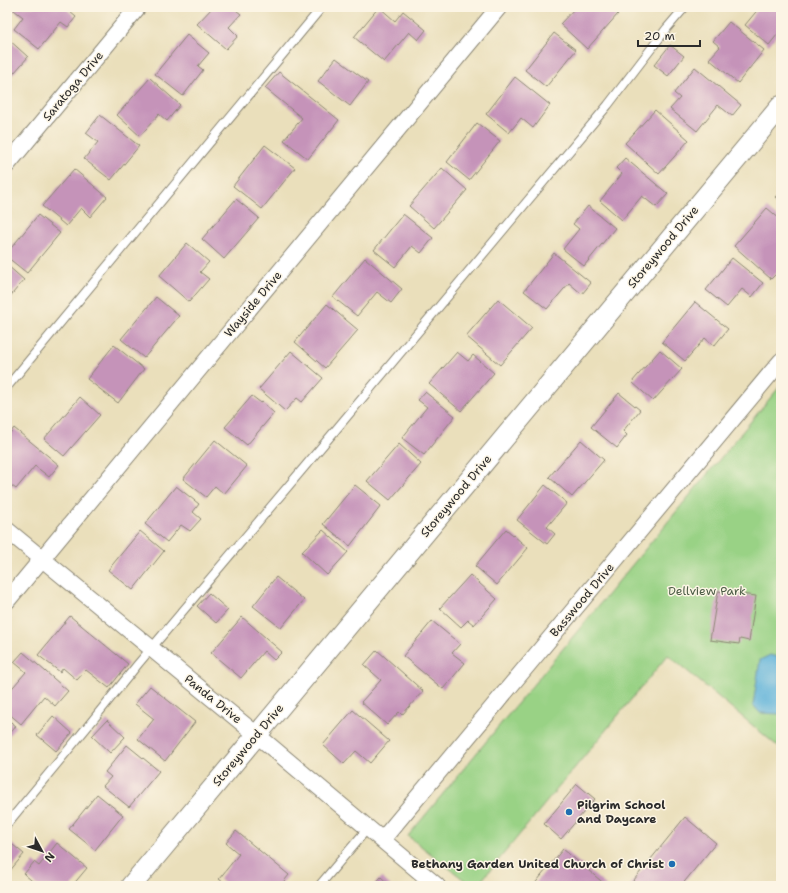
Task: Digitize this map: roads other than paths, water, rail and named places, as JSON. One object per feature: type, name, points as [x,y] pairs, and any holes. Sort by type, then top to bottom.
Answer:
[{"type":"street","name":"Saratoga Drive","points":[[7,165],[138,7]]},
{"type":"street","name":"Wayside Drive","points":[[7,601],[499,7]]},
{"type":"street","name":"Storeywood Drive","points":[[131,886],[781,106]]},
{"type":"street","name":"Basswood Drive","points":[[382,840],[781,361]]},
{"type":"street","name":"Panda Drive","points":[[7,530],[257,735],[437,886]]},
{"type":"lane","points":[[7,387],[322,7]]},
{"type":"lane","points":[[7,824],[151,648],[608,104],[667,28],[686,7]]},
{"type":"lane","points":[[319,886],[368,828]]},
{"type":"water","points":[[770,655],[781,658],[781,714],[760,713],[753,705],[760,660]]},
{"type":"place","name":"Pilgrim School and Daycare","points":[[569,812]]},
{"type":"place","name":"Bethany Garden United Church of Christ","points":[[672,864]]},
{"type":"park label","name":"Dellview Park","points":[[707,591]]}]
